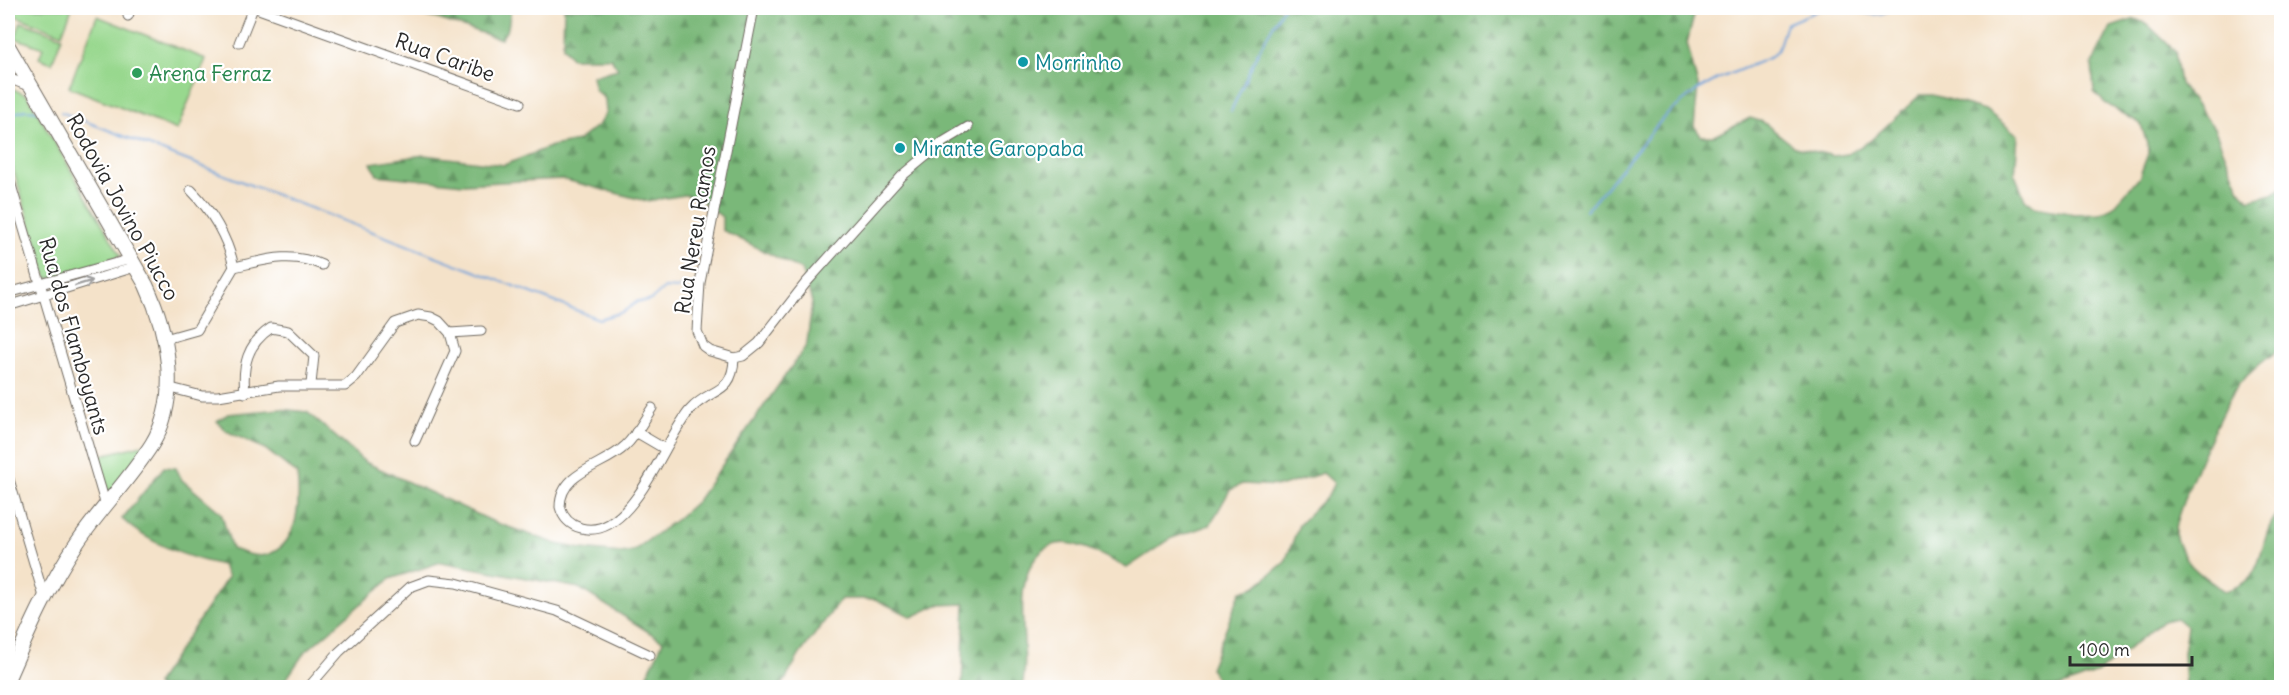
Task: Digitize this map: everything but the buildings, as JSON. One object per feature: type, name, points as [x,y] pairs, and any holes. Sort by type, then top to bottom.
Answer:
[{"type":"main road","name":"Rodovia Jovino Piucco","points":[[8,46],[133,263],[155,306],[165,339],[167,387],[163,417],[153,443],[71,552],[9,672]]},
{"type":"street","points":[[239,43],[255,8]]},
{"type":"street","name":"Rua Caribe","points":[[255,8],[520,103]]},
{"type":"street","name":"Rua Nereu Ramos","points":[[734,358],[721,355],[703,346],[697,331],[700,284],[754,8]]},
{"type":"street","points":[[8,78],[32,87]]},
{"type":"street","points":[[652,408],[636,432],[616,454],[585,469],[563,491],[560,507],[569,523],[585,529],[598,527],[609,524],[622,514],[636,498],[690,409],[722,388],[732,378],[734,358],[743,356],[759,343],[805,284],[902,176],[943,142],[968,127]]},
{"type":"street","name":"Rua dos Flamboyants","points":[[8,175],[106,506]]},
{"type":"street","points":[[165,339],[197,330],[234,267],[230,249],[218,227],[203,202],[191,190]]},
{"type":"street","points":[[234,267],[285,256],[300,256],[322,265]]},
{"type":"street","points":[[8,293],[133,263]]},
{"type":"street","points":[[8,306],[133,263]]},
{"type":"street","points":[[167,387],[202,396],[245,393],[279,386],[311,384],[345,386],[352,382],[395,323],[404,318],[431,317],[439,321],[450,333],[455,351],[415,441]]},
{"type":"street","points":[[245,393],[243,376],[248,353],[259,336],[271,328],[288,331],[314,356],[311,384]]},
{"type":"street","points":[[450,333],[481,331]]},
{"type":"street","points":[[636,432],[665,449]]},
{"type":"street","points":[[8,476],[45,601]]},
{"type":"street","points":[[308,687],[339,652],[411,587],[439,579],[557,611],[650,655]]},
{"type":"green space","points":[[16,8],[72,8],[62,34],[13,15]]},
{"type":"green space","points":[[385,8],[511,8],[508,28],[501,39],[438,19]]},
{"type":"green space","points":[[564,8],[1542,8],[1557,11],[1566,8],[1696,8],[1687,43],[1698,86],[1694,126],[1701,136],[1714,136],[1750,118],[1763,122],[1795,147],[1834,156],[1848,154],[1870,141],[1920,95],[1933,95],[1985,110],[2018,135],[2015,175],[2025,199],[2035,207],[2074,214],[2100,213],[2113,207],[2139,178],[2149,151],[2141,124],[2105,103],[2094,92],[2092,64],[2111,27],[2135,19],[2147,24],[2175,51],[2180,84],[2214,128],[2240,190],[2249,200],[2273,194],[2281,188],[2281,349],[2254,369],[2232,394],[2212,433],[2191,483],[2176,524],[2175,534],[2187,561],[2200,574],[2224,591],[2239,586],[2250,578],[2256,568],[2267,533],[2281,510],[2281,687],[2185,687],[2183,652],[2187,627],[2176,618],[2163,621],[2098,673],[2060,687],[1996,687],[1974,684],[1959,688],[1226,687],[1217,680],[1210,668],[1241,591],[1255,587],[1285,562],[1299,525],[1328,495],[1334,483],[1323,473],[1282,486],[1242,484],[1230,490],[1210,525],[1172,538],[1127,568],[1082,547],[1059,544],[1048,547],[1039,554],[1030,568],[1025,583],[1023,618],[1025,653],[1022,687],[962,687],[965,604],[937,605],[912,617],[875,599],[841,599],[800,654],[781,687],[642,687],[663,641],[579,588],[441,562],[390,579],[304,653],[281,687],[157,687],[156,684],[228,577],[222,565],[169,548],[143,535],[122,519],[164,467],[176,468],[182,480],[221,513],[232,549],[255,555],[269,554],[287,540],[296,519],[297,474],[265,449],[226,431],[217,421],[228,414],[280,409],[307,412],[365,462],[494,522],[557,544],[621,553],[633,551],[677,519],[697,501],[804,349],[807,343],[812,302],[802,270],[722,230],[722,217],[698,198],[685,195],[646,201],[562,179],[463,184],[377,175],[371,163],[424,155],[504,165],[552,146],[578,141],[599,124],[606,113],[605,99],[595,90],[592,76],[618,69],[611,58],[571,58],[563,47]]},
{"type":"green space","name":"Arena Ferraz","points":[[97,16],[206,59],[177,130],[69,87]]},
{"type":"green space","points":[[21,22],[62,37],[52,63],[39,58],[43,48],[15,38]]},
{"type":"green space","points":[[8,87],[27,95],[121,256],[47,279],[8,152]]},
{"type":"green space","points":[[146,444],[109,495],[98,456]]},
{"type":"waterway","points":[[1231,111],[1259,50],[1283,8]]},
{"type":"waterway","points":[[1586,211],[1664,117],[1696,91],[1718,79],[1771,57],[1778,49],[1786,24],[1824,8]]},
{"type":"waterway","points":[[1849,8],[1867,14],[1882,13],[1894,8]]},
{"type":"waterway","points":[[8,115],[25,110],[40,111]]},
{"type":"waterway","points":[[61,112],[599,319],[623,312],[638,301],[650,300],[665,288],[678,289],[682,284]]},
{"type":"place","name":"Morrinho","points":[[1023,62]]},
{"type":"place","name":"Arena Ferraz","points":[[137,73]]},
{"type":"place","name":"Mirante Garopaba","points":[[900,148]]}]
